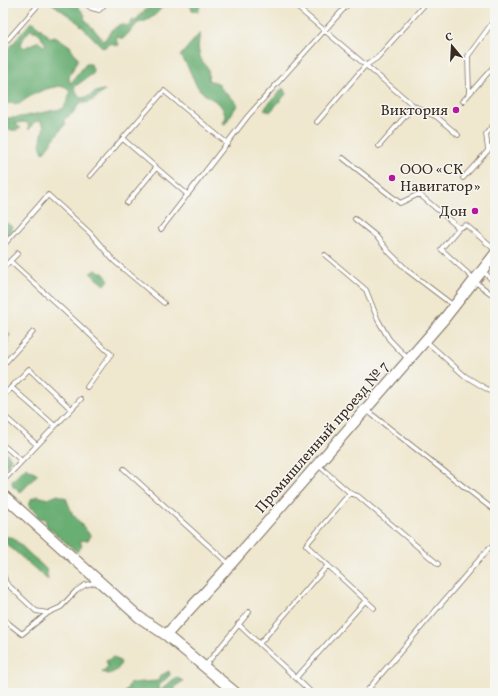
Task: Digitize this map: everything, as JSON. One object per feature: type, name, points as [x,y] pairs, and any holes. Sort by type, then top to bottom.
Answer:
[{"type":"street","name":"Промышленный проезд № 7","points":[[166,635],[230,565],[409,359],[454,306],[495,254]]},
{"type":"street","points":[[3,495],[97,582],[139,617],[166,635],[236,693]]},
{"type":"lane","points":[[3,45],[40,3]]},
{"type":"lane","points":[[85,3],[91,8],[99,10],[106,3]]},
{"type":"lane","points":[[292,3],[414,106],[437,117],[458,135]]},
{"type":"lane","points":[[161,228],[228,144],[248,116],[349,3]]},
{"type":"lane","points":[[317,122],[365,66],[377,58],[426,3]]},
{"type":"lane","points":[[469,94],[468,56],[495,19]]},
{"type":"lane","points":[[463,101],[495,65]]},
{"type":"lane","points":[[90,176],[164,91],[228,144]]},
{"type":"lane","points":[[379,146],[414,106]]},
{"type":"lane","points":[[488,150],[486,134],[495,123]]},
{"type":"lane","points":[[123,139],[188,195]]},
{"type":"lane","points":[[463,178],[488,150],[495,145]]},
{"type":"lane","points":[[343,158],[400,203],[419,194],[459,228]]},
{"type":"lane","points":[[127,203],[156,168]]},
{"type":"lane","points":[[3,246],[48,195],[90,232],[114,261],[164,303]]},
{"type":"lane","points":[[355,219],[376,236],[388,252],[408,271],[454,306]]},
{"type":"lane","points":[[490,293],[441,249],[459,228],[466,225],[495,250]]},
{"type":"lane","points":[[3,268],[18,253]]},
{"type":"lane","points":[[326,255],[366,290],[378,320],[389,339],[409,359]]},
{"type":"lane","points":[[10,261],[111,354],[87,387]]},
{"type":"lane","points":[[481,270],[495,283]]},
{"type":"lane","points":[[3,365],[33,332]]},
{"type":"lane","points":[[425,340],[466,376],[495,394]]},
{"type":"lane","points":[[3,396],[29,369],[72,409]]},
{"type":"lane","points":[[11,387],[55,426]]},
{"type":"lane","points":[[3,481],[81,399]]},
{"type":"lane","points":[[365,409],[495,510]]},
{"type":"lane","points":[[3,415],[37,445]]},
{"type":"lane","points":[[3,445],[22,461]]},
{"type":"lane","points":[[317,464],[350,493],[358,496],[438,564]]},
{"type":"lane","points":[[124,469],[230,565]]},
{"type":"lane","points":[[350,493],[306,545],[374,608]]},
{"type":"lane","points":[[365,693],[489,548]]},
{"type":"lane","points":[[259,644],[328,565]]},
{"type":"lane","points":[[3,573],[6,583],[36,611],[48,613]]},
{"type":"lane","points":[[3,619],[22,634],[48,613],[61,607],[76,591],[85,585],[97,582]]},
{"type":"lane","points":[[296,678],[366,600]]},
{"type":"lane","points":[[204,667],[249,612]]},
{"type":"lane","points":[[238,624],[312,693]]},
{"type":"green space","points":[[51,3],[75,3],[85,15],[84,18],[104,41],[110,32],[120,24],[128,26],[132,20],[138,19],[139,15],[155,3],[164,3],[157,13],[150,19],[138,23],[123,39],[118,37],[116,40],[119,45],[115,46],[112,43],[103,48],[75,20]]},
{"type":"green space","points":[[201,3],[198,12],[192,10],[190,4]]},
{"type":"green space","points":[[32,21],[51,38],[55,36],[70,46],[78,59],[69,77],[70,84],[86,64],[91,64],[94,73],[74,87],[80,98],[101,90],[105,90],[90,101],[80,103],[73,113],[63,120],[66,123],[43,153],[40,145],[44,126],[40,121],[34,122],[29,130],[28,123],[22,122],[15,124],[21,128],[17,130],[3,130],[3,117],[15,118],[63,109],[70,92],[64,86],[45,89],[19,104],[8,103],[3,106],[3,55]],"holes":[[[30,30],[38,32],[46,45],[43,46],[39,41],[24,48],[20,43]]]},
{"type":"green space","points":[[200,33],[198,44],[199,53],[201,59],[208,68],[208,80],[218,83],[221,88],[238,104],[225,124],[223,123],[226,117],[222,107],[201,91],[195,83],[184,60],[180,56]]},
{"type":"green space","points":[[283,88],[286,94],[270,112],[264,109]]},
{"type":"green space","points":[[7,223],[12,227],[9,234],[3,235],[3,224]]},
{"type":"green space","points":[[96,270],[103,273],[109,280],[105,285],[90,273]]},
{"type":"green space","points":[[3,323],[6,327],[4,332],[5,334],[8,332],[10,336],[7,337],[8,342],[5,345],[3,344]]},
{"type":"green space","points":[[3,452],[7,453],[11,459],[6,467],[3,468]]},
{"type":"green space","points":[[26,467],[38,474],[22,491],[19,492],[17,488],[13,487],[12,481]]},
{"type":"green space","points":[[58,495],[66,498],[72,513],[91,536],[88,540],[80,541],[82,546],[77,552],[47,527],[45,519],[37,518],[37,512],[29,506],[31,499],[38,496],[48,499]]},
{"type":"green space","points":[[3,533],[7,537],[12,537],[46,569],[48,580],[3,541]]},
{"type":"green space","points":[[113,657],[121,662],[118,669],[108,674],[102,672],[108,666],[106,661]]},
{"type":"green space","points":[[169,671],[170,675],[158,687],[160,691],[176,677],[183,681],[176,686],[173,693],[125,693],[130,683],[158,681],[160,676]]},
{"type":"place","name":"Виктория","points":[[456,110]]},
{"type":"place","name":"ООО «СК Навигатор»","points":[[392,178]]},
{"type":"place","name":"Дон","points":[[475,211]]}]
